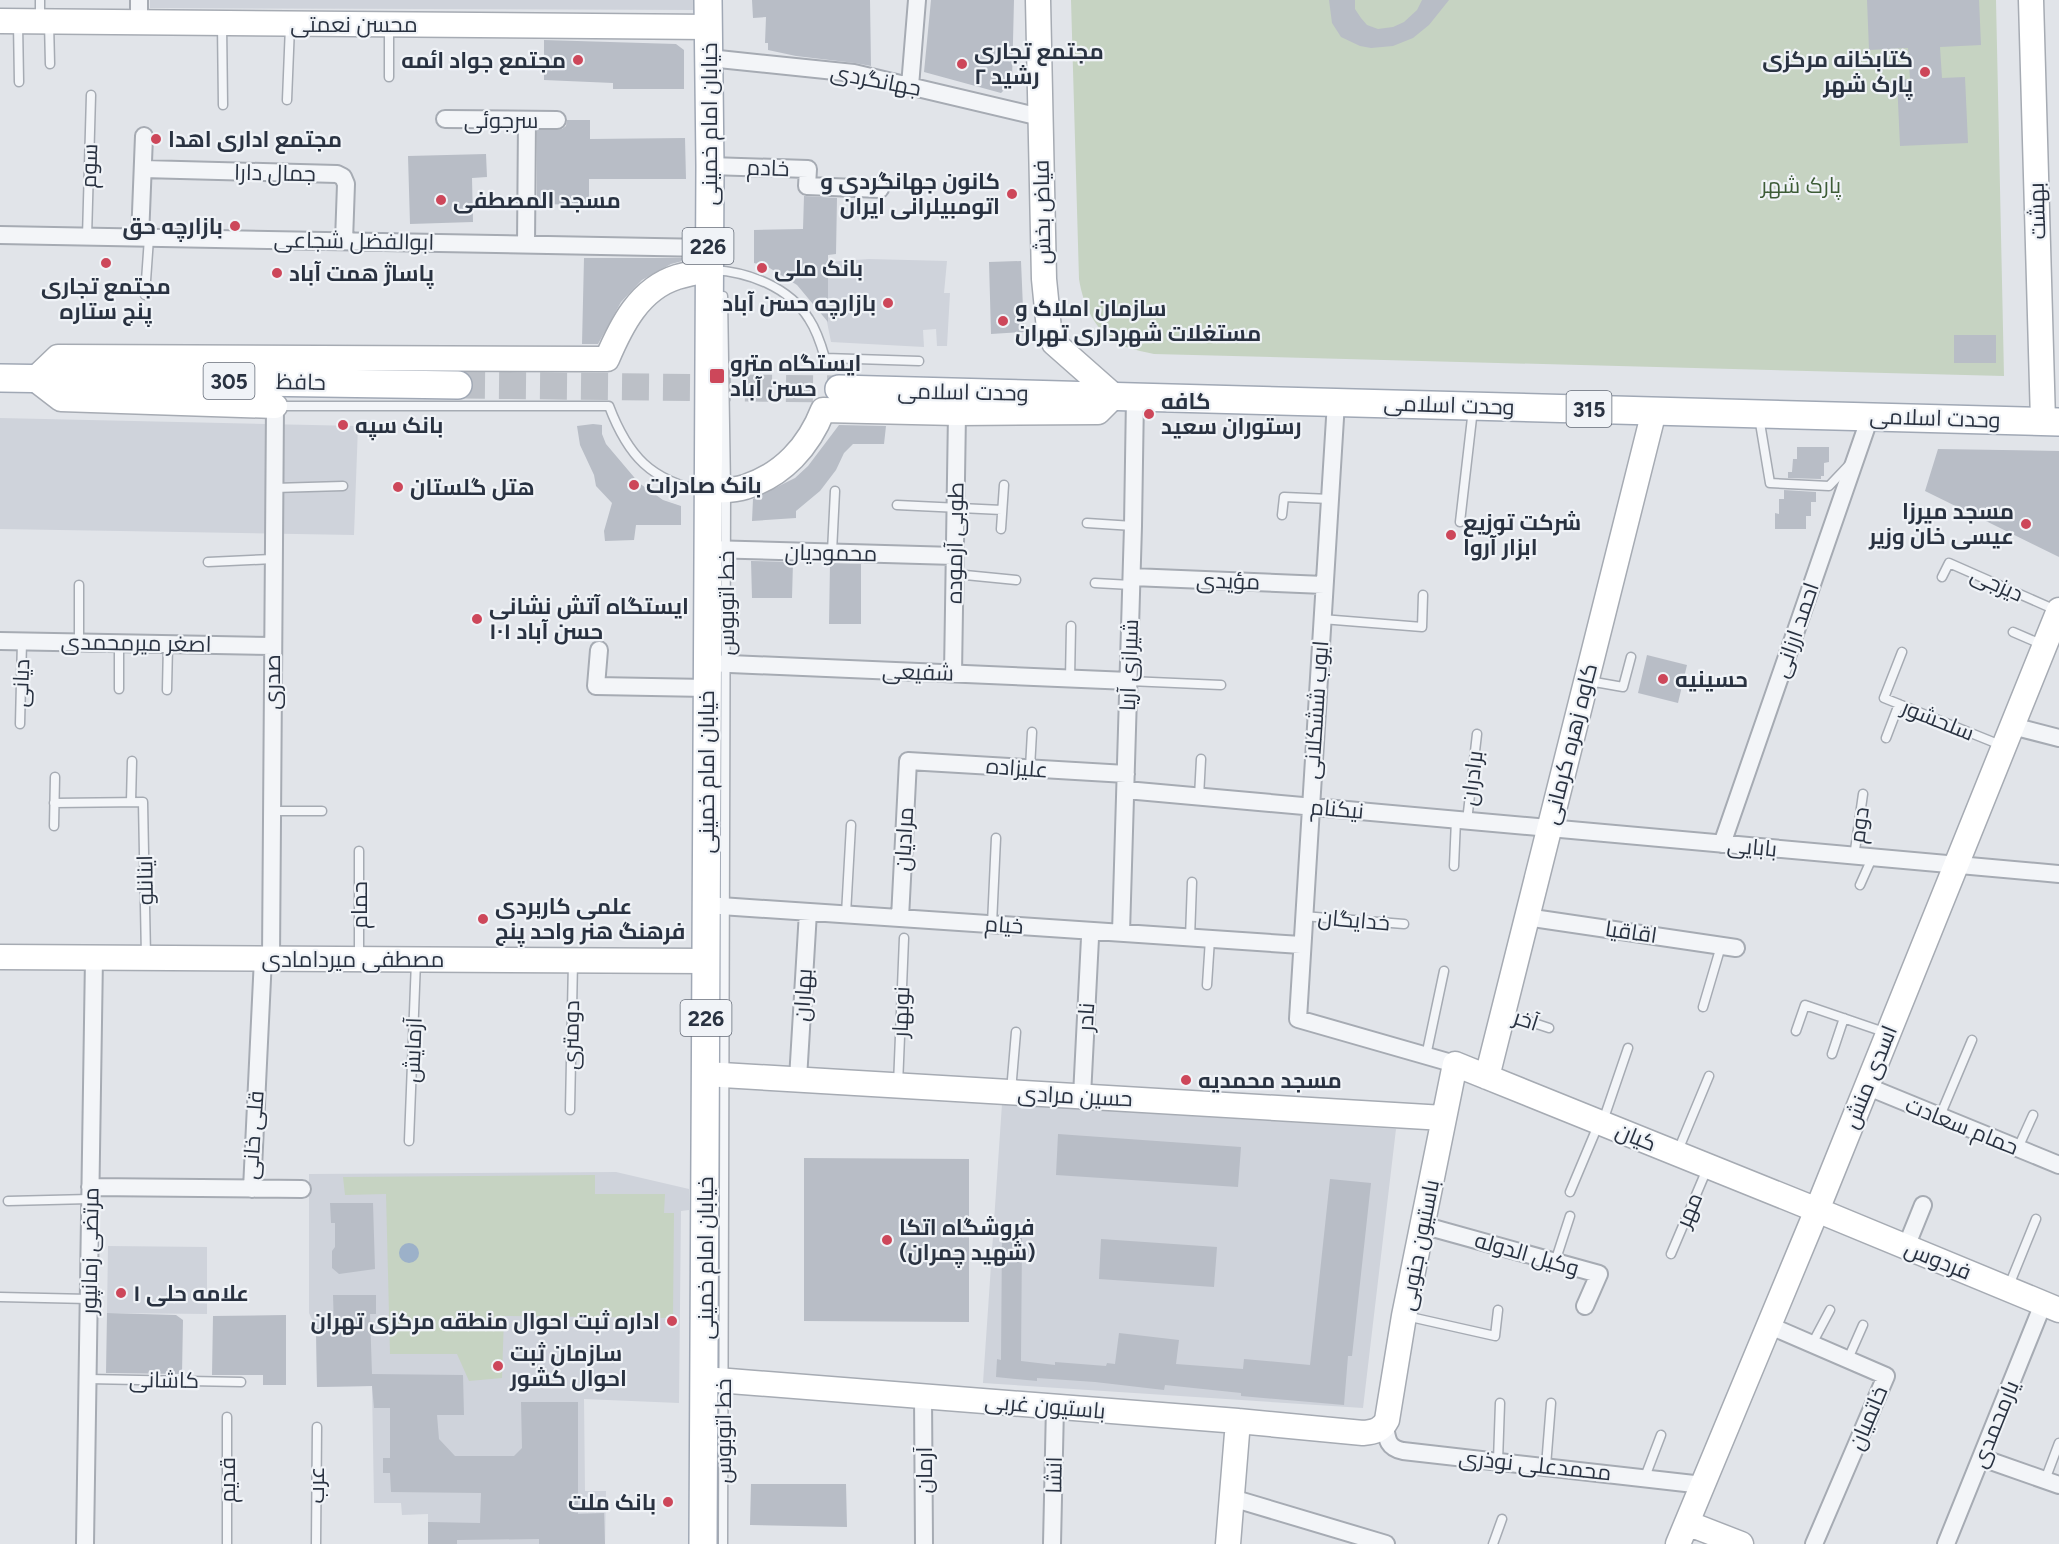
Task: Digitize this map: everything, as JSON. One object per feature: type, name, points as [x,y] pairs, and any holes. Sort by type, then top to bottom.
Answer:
[{"type":"main road","name":"خیابان امام خمینی","points":[[704,1544],[714,1379],[715,1074],[706,961],[715,905],[713,672],[717,549],[717,167],[709,58],[708,0]]},
{"type":"main road","name":"حافظ","points":[[0,378],[458,385]]},
{"type":"main road","name":"وحدت اسلامی","points":[[831,399],[1124,397],[2051,422]]},
{"type":"street","points":[[910,86],[917,0]]},
{"type":"street","name":"فیاض بخش","points":[[1038,0],[1044,279],[1049,329],[1054,343],[1124,397]]},
{"type":"street","name":"بهشت","points":[[2031,0],[2051,422]]},
{"type":"street","name":"محسن نعمتی","points":[[29,17],[139,11],[222,23],[708,27]]},
{"type":"street","name":"جهانگردی","points":[[709,58],[854,73],[1040,117]]},
{"type":"street","name":"سرجوئی","points":[[445,119],[557,120]]},
{"type":"street","points":[[526,244],[527,120]]},
{"type":"street","points":[[144,136],[144,238]]},
{"type":"street","name":"خادم","points":[[717,167],[808,169],[807,186],[880,189]]},
{"type":"street","name":"جمال دارا","points":[[143,169],[337,174],[346,184],[344,241]]},
{"type":"street","name":"ابوالفضل شجاعی","points":[[0,236],[526,244],[717,268]]},
{"type":"street","name":"305","points":[[34,379],[58,357],[607,359],[620,329],[643,298],[675,278],[717,268]]},
{"type":"street","points":[[34,379],[61,399],[275,406]]},
{"type":"street","points":[[717,491],[744,488],[774,475],[799,452],[831,399],[957,413],[1098,412],[1124,397]]},
{"type":"street","name":"شیرازی آریا","points":[[1122,933],[1133,526],[1124,397]]},
{"type":"street","name":"ایوب ششکلانی","points":[[1336,402],[1298,1019],[1426,1056]]},
{"type":"street","name":"صدری","points":[[267,958],[272,811],[275,406]]},
{"type":"street","name":"کاوه زهره کرمانی","points":[[1487,1077],[1654,411]]},
{"type":"street","name":"طوبی آزموده","points":[[953,674],[957,413]]},
{"type":"street","name":"احمد ارزانی","points":[[1722,844],[1870,417]]},
{"type":"street","name":"محمودیان","points":[[717,549],[955,556]]},
{"type":"street","name":"مؤیدی","points":[[1131,581],[1324,585]]},
{"type":"street","name":"اسدی منش","points":[[1683,1533],[1817,1210],[2008,736],[2052,646],[2059,611]]},
{"type":"street","name":"اصغر میرمحمدی","points":[[0,641],[273,646]]},
{"type":"street","name":"شفیعی","points":[[599,650],[597,686],[713,672],[953,674],[1129,681]]},
{"type":"street","points":[[2008,736],[2059,738]]},
{"type":"street","name":"علیزاده","points":[[908,761],[1030,768],[1126,782]]},
{"type":"street","name":"مرادیان","points":[[900,918],[908,761]]},
{"type":"street","name":"نیکنام","points":[[1126,782],[1199,797],[1548,829]]},
{"type":"street","name":"بابایی","points":[[1548,829],[2059,874]]},
{"type":"street","name":"خیام","points":[[715,905],[1301,945]]},
{"type":"street","name":"بهاران","points":[[798,1079],[808,912]]},
{"type":"street","name":"اقاقیا","points":[[1526,917],[1729,947]]},
{"type":"street","name":"نادر","points":[[1082,1096],[1090,938]]},
{"type":"street","name":"مصطفی میردامادی","points":[[0,957],[706,961]]},
{"type":"street","name":"مرتضی زمانپور","points":[[85,1544],[94,957]]},
{"type":"street","name":"قلی خانی","points":[[90,1193],[252,1189],[267,958]]},
{"type":"street","points":[[1426,1056],[1455,1064]]},
{"type":"street","name":"کیان","points":[[1455,1064],[1817,1210]]},
{"type":"street","name":"باستیون جنوبی","points":[[1384,1426],[1388,1420],[1404,1316],[1455,1064]]},
{"type":"street","name":"حسین مرادی","points":[[715,1074],[1444,1118]]},
{"type":"street","name":"حمام سعادت","points":[[1866,1086],[2059,1165]]},
{"type":"street","points":[[252,1189],[302,1189]]},
{"type":"street","points":[[1906,1247],[1923,1205]]},
{"type":"street","name":"فردوس","points":[[1817,1210],[2051,1307]]},
{"type":"street","name":"وکیل الدوله","points":[[1422,1225],[1599,1274],[1585,1306]]},
{"type":"street","name":"یارمحمدی","points":[[1946,1544],[1982,1458],[2051,1307]]},
{"type":"street","name":"خاتمیان","points":[[1768,1325],[1886,1376],[1814,1544]]},
{"type":"street","name":"باستیون غربی","points":[[714,1379],[1364,1433],[1376,1431],[1384,1426]]},
{"type":"street","name":"آرمان","points":[[923,1396],[924,1544]]},
{"type":"street","name":"انشا","points":[[1052,1544],[1055,1406]]},
{"type":"street","points":[[1228,1544],[1238,1421]]},
{"type":"street","name":"محمدعلی نوذری","points":[[1384,1426],[1388,1442],[1396,1449],[1703,1485]]},
{"type":"street","points":[[1982,1458],[2052,1483]]},
{"type":"street","points":[[1232,1498],[1351,1539],[1386,1544]]},
{"type":"street","points":[[1683,1533],[1741,1544]]},
{"type":"lane","points":[[717,0],[719,84]]},
{"type":"lane","points":[[29,17],[51,64]]},
{"type":"lane","points":[[19,82],[29,17]]},
{"type":"lane","points":[[222,23],[223,105]]},
{"type":"lane","points":[[287,100],[290,23]]},
{"type":"lane","points":[[389,24],[389,77]]},
{"type":"lane","name":"سوم","points":[[87,237],[91,95]]},
{"type":"lane","points":[[144,238],[145,295]]},
{"type":"lane","points":[[717,268],[750,276],[785,294],[809,318],[818,334],[825,358],[919,361]]},
{"type":"lane","points":[[275,406],[609,406],[620,433],[641,461],[670,481],[717,491]]},
{"type":"lane","points":[[1460,522],[1473,406]]},
{"type":"lane","points":[[1758,414],[1770,483],[1829,486],[1855,459]]},
{"type":"lane","points":[[1001,529],[1004,485]]},
{"type":"lane","points":[[274,488],[343,486]]},
{"type":"lane","points":[[832,552],[834,491]]},
{"type":"lane","points":[[1282,516],[1284,497],[1330,499]]},
{"type":"lane","points":[[897,505],[1002,510]]},
{"type":"lane","points":[[1087,523],[1133,526]]},
{"type":"lane","points":[[208,562],[273,558]]},
{"type":"lane","name":"دیزجی","points":[[1942,577],[1949,563],[2059,611]]},
{"type":"lane","points":[[955,574],[1016,580]]},
{"type":"lane","points":[[1095,583],[1131,581]]},
{"type":"lane","points":[[79,585],[79,642]]},
{"type":"lane","points":[[1322,619],[1422,627],[1423,595]]},
{"type":"lane","points":[[1070,679],[1071,626]]},
{"type":"lane","points":[[2013,633],[2052,646]]},
{"type":"lane","name":"دیانی","points":[[20,724],[22,641]]},
{"type":"lane","points":[[119,643],[119,689]]},
{"type":"lane","points":[[167,690],[168,644]]},
{"type":"lane","name":"سلحشور","points":[[1902,652],[1884,698],[2008,736]]},
{"type":"lane","points":[[1585,680],[1623,687],[1631,657]]},
{"type":"lane","points":[[1129,681],[1221,686]]},
{"type":"lane","points":[[1886,738],[1899,704]]},
{"type":"lane","points":[[1030,768],[1032,732]]},
{"type":"lane","name":"برادران","points":[[1454,866],[1478,734]]},
{"type":"lane","points":[[1199,797],[1200,759]]},
{"type":"lane","points":[[54,803],[131,802],[132,761]]},
{"type":"lane","points":[[54,826],[55,777]]},
{"type":"lane","name":"دوم","points":[[1854,857],[1863,794]]},
{"type":"lane","name":"اینانلو","points":[[131,802],[143,802],[146,958]]},
{"type":"lane","points":[[272,811],[322,811]]},
{"type":"lane","points":[[846,914],[851,825]]},
{"type":"lane","points":[[992,924],[996,838]]},
{"type":"lane","name":"حمام","points":[[359,851],[359,959]]},
{"type":"lane","points":[[1860,885],[1872,858]]},
{"type":"lane","points":[[1190,938],[1192,882]]},
{"type":"lane","points":[[715,905],[715,1074]]},
{"type":"lane","name":"خدایگان","points":[[1303,916],[1404,924]]},
{"type":"lane","name":"نوبهار","points":[[898,1085],[904,938]]},
{"type":"lane","points":[[1207,985],[1210,939]]},
{"type":"lane","points":[[1703,1007],[1729,947]]},
{"type":"lane","name":"آزمایش","points":[[410,1141],[416,959]]},
{"type":"lane","name":"دومتری","points":[[570,1110],[573,960]]},
{"type":"lane","points":[[1426,1056],[1444,971]]},
{"type":"lane","points":[[1796,1031],[1805,1005],[1887,1033]]},
{"type":"lane","name":"آخر","points":[[1502,1012],[1550,1028]]},
{"type":"lane","points":[[1832,1054],[1844,1018]]},
{"type":"lane","points":[[1011,1092],[1016,1032]]},
{"type":"lane","points":[[1940,1116],[1972,1040]]},
{"type":"lane","points":[[1570,1192],[1601,1123],[1629,1048]]},
{"type":"lane","points":[[1677,1154],[1710,1076]]},
{"type":"lane","points":[[2018,1148],[2033,1115]]},
{"type":"lane","name":"مهر","points":[[1671,1254],[1708,1166]]},
{"type":"lane","points":[[8,1201],[90,1193]]},
{"type":"lane","points":[[1555,1262],[1570,1216]]},
{"type":"lane","points":[[2007,1289],[2036,1219]]},
{"type":"lane","points":[[0,1297],[89,1299]]},
{"type":"lane","points":[[1404,1316],[1495,1336],[1498,1310]]},
{"type":"lane","points":[[1812,1344],[1830,1310]]},
{"type":"lane","points":[[1848,1359],[1863,1325]]},
{"type":"lane","name":"کاشانی","points":[[88,1379],[241,1382]]},
{"type":"lane","name":"خط اتوبوس","points":[[714,1379],[723,1544]]},
{"type":"lane","points":[[1498,1461],[1500,1403]]},
{"type":"lane","points":[[1546,1466],[1551,1403]]},
{"type":"lane","name":"قدیم","points":[[227,1417],[227,1544]]},
{"type":"lane","name":"عرب","points":[[316,1544],[317,1427]]},
{"type":"lane","points":[[1645,1478],[1661,1435]]},
{"type":"lane","points":[[2052,1483],[2059,1443]]},
{"type":"lane","points":[[1493,1544],[1502,1519]]},
{"type":"shaded area","points":[[150,0],[699,0],[699,10],[150,8]]},
{"type":"shaded area","name":"بازارچه حسن آباد","points":[[869,259],[947,261],[944,293],[950,293],[947,346],[937,346],[936,329],[923,330],[924,347],[831,342],[825,312],[827,262]]},
{"type":"shaded area","points":[[0,418],[358,426],[354,535],[0,529]]},
{"type":"shaded area","points":[[1002,1104],[1396,1129],[1363,1408],[983,1383]]},
{"type":"shaded area","name":"سازمان ثبت احوال کشور","points":[[616,1172],[689,1189],[689,1210],[681,1211],[679,1403],[584,1399],[585,1491],[606,1491],[605,1544],[428,1544],[428,1514],[402,1515],[401,1503],[374,1503],[372,1386],[317,1387],[316,1328],[309,1313],[309,1174]]},
{"type":"shaded area","points":[[108,1246],[207,1247],[207,1314],[107,1313]]},
{"type":"green space","name":"پارک شهر","points":[[1071,0],[1996,0],[2004,376],[1154,354],[1116,343],[1093,320],[1084,300],[1079,279]]},
{"type":"green space","points":[[595,1175],[595,1194],[665,1194],[664,1213],[674,1213],[673,1318],[504,1316],[502,1378],[469,1381],[457,1354],[390,1354],[386,1194],[345,1195],[343,1177]]},
{"type":"water","points":[[409,1243],[416,1246],[419,1253],[416,1260],[409,1263],[402,1260],[399,1253],[402,1246]]},
{"type":"building","points":[[752,0],[870,0],[871,66],[768,50],[768,43],[765,43],[766,17],[753,18]]},
{"type":"building","points":[[931,0],[1014,0],[1012,82],[1001,93],[924,72]]},
{"type":"building","points":[[1329,0],[1355,0],[1355,9],[1361,18],[1367,25],[1378,29],[1393,27],[1404,22],[1417,10],[1422,0],[1449,0],[1429,25],[1413,38],[1393,46],[1371,48],[1360,46],[1341,37],[1332,23]]},
{"type":"building","name":"کتابخانه مرکزی پارک‌ شهر","points":[[1867,0],[1979,0],[1981,45],[1940,47],[1942,78],[1965,77],[1968,143],[1900,146],[1897,80],[1910,79],[1908,48],[1869,50]]},
{"type":"building","points":[[544,40],[676,44],[684,50],[684,89],[613,89],[613,83],[544,80]]},
{"type":"building","points":[[567,120],[590,120],[590,139],[685,138],[686,179],[589,179],[589,205],[537,204],[537,130],[562,129],[566,126]]},
{"type":"building","name":"مسجد المصطفی","points":[[486,154],[487,177],[472,178],[473,222],[410,224],[408,156]]},
{"type":"building","points":[[804,196],[837,198],[836,254],[828,255],[828,322],[797,285],[768,267],[754,263],[754,230],[803,229]]},
{"type":"building","points":[[584,258],[694,258],[671,264],[642,280],[621,302],[598,344],[582,344]]},
{"type":"building","points":[[1021,261],[1024,332],[991,334],[989,262]]},
{"type":"building","points":[[1954,335],[1996,335],[1996,363],[1954,363]]},
{"type":"building","points":[[602,425],[602,434],[606,444],[639,483],[663,500],[681,506],[681,525],[636,525],[634,540],[605,541],[604,531],[612,503],[596,486],[594,475],[580,445],[577,426]]},
{"type":"building","points":[[839,425],[886,426],[884,444],[853,444],[844,453],[836,470],[820,491],[796,511],[796,518],[752,521],[753,499],[795,478],[808,466]]},
{"type":"building","points":[[1797,447],[1829,447],[1829,462],[1824,463],[1824,476],[1821,476],[1821,479],[1788,478],[1788,472],[1792,472],[1793,459],[1797,459]]},
{"type":"building","name":"مسجد میرزا عیسی خان وزیر","points":[[1938,449],[2059,451],[2059,557],[1925,491]]},
{"type":"building","points":[[1784,490],[1816,492],[1816,502],[1811,502],[1811,516],[1806,516],[1806,529],[1775,529],[1775,513],[1779,514],[1779,499],[1784,499]]},
{"type":"building","points":[[751,561],[793,562],[792,598],[752,598]]},
{"type":"building","points":[[830,563],[861,564],[861,624],[829,624]]},
{"type":"building","name":"حسینیه","points":[[1647,655],[1687,665],[1678,703],[1638,693]]},
{"type":"building","points":[[1058,1134],[1241,1147],[1238,1187],[1056,1175]]},
{"type":"building","name":"فروشگاه اتکا (شهید چمران)","points":[[804,1158],[969,1159],[969,1322],[804,1321]]},
{"type":"building","points":[[1330,1179],[1371,1183],[1352,1356],[1348,1356],[1344,1405],[1241,1396],[1241,1393],[1165,1385],[1164,1390],[1095,1382],[1037,1378],[1037,1381],[996,1377],[997,1359],[1001,1360],[1002,1237],[1022,1238],[1021,1361],[1055,1365],[1055,1362],[1106,1366],[1107,1363],[1115,1364],[1119,1333],[1179,1340],[1176,1364],[1243,1369],[1244,1359],[1310,1365]]},
{"type":"building","points":[[330,1203],[373,1203],[375,1269],[339,1274],[332,1268],[335,1223],[331,1223]]},
{"type":"building","points":[[1101,1239],[1217,1247],[1214,1287],[1099,1279]]},
{"type":"building","points":[[333,1295],[376,1295],[376,1314],[370,1314],[372,1374],[463,1375],[464,1415],[437,1415],[439,1439],[455,1456],[514,1456],[522,1448],[521,1402],[578,1402],[578,1514],[604,1513],[605,1544],[539,1544],[539,1539],[457,1540],[457,1544],[428,1544],[428,1522],[480,1523],[481,1493],[391,1492],[390,1473],[383,1473],[383,1458],[390,1458],[390,1408],[374,1408],[372,1386],[317,1387],[316,1328],[334,1328]]},
{"type":"building","points":[[107,1313],[176,1315],[183,1320],[182,1374],[106,1373]]},
{"type":"building","points":[[286,1315],[286,1385],[263,1385],[263,1375],[212,1375],[213,1316]]},
{"type":"building","points":[[751,1484],[846,1484],[847,1527],[750,1525]]},
{"type":"tunnel","points":[[458,385],[839,389]]},
{"type":"place","name":"مجتمع جواد ائمه","points":[[578,60]]},
{"type":"place","name":"مجتمع تجاری رشید ۲","points":[[962,64]]},
{"type":"place","name":"کتابخانه مرکزی پارک‌ شهر","points":[[1925,72]]},
{"type":"place","name":"مجتمع اداری اهدا","points":[[156,139]]},
{"type":"place","name":"کانون جهانگردی و اتومبیلرانی ایران","points":[[1012,194]]},
{"type":"place","name":"مسجد المصطفی","points":[[441,200]]},
{"type":"place","name":"بازارچه حق","points":[[235,226]]},
{"type":"place","name":"مجتمع تجاری پنج ستاره","points":[[106,263]]},
{"type":"place","name":"بانک ملی","points":[[762,268]]},
{"type":"place","name":"پاساژ همت آباد","points":[[277,273]]},
{"type":"place","name":"بازارچه حسن آباد","points":[[888,303]]},
{"type":"place","name":"سازمان املاک و مستغلات شهرداری تهران","points":[[1003,321]]},
{"type":"place","name":"ایستگاه مترو حسن آباد","points":[[717,376]]},
{"type":"place","name":"کافه رستوران سعید","points":[[1149,414]]},
{"type":"place","name":"بانک سپه","points":[[343,425]]},
{"type":"place","name":"بانک صادرات","points":[[634,485]]},
{"type":"place","name":"هتل گلستان","points":[[398,487]]},
{"type":"place","name":"مسجد میرزا عیسی خان وزیر","points":[[2026,524]]},
{"type":"place","name":"شرکت توزیع ابزار آروا","points":[[1451,535]]},
{"type":"place","name":"ایستگاه آتش نشانی ۱۰۱ حسن آباد","points":[[477,619]]},
{"type":"place","name":"حسینیه","points":[[1663,679]]},
{"type":"place","name":"علمی کاربردی فرهنگ هنر واحد پنج","points":[[483,919]]},
{"type":"place","name":"مسجد محمدیه","points":[[1186,1080]]},
{"type":"place","name":"فروشگاه اتکا (شهید چمران)","points":[[887,1240]]},
{"type":"place","name":"علامه حلی ۱","points":[[121,1293]]},
{"type":"place","name":"اداره ثبت احوال منطقه مركزی تهران","points":[[672,1321]]},
{"type":"place","name":"سازمان ثبت احوال کشور","points":[[498,1366]]},
{"type":"place","name":"بانک ملت","points":[[668,1502]]}]
